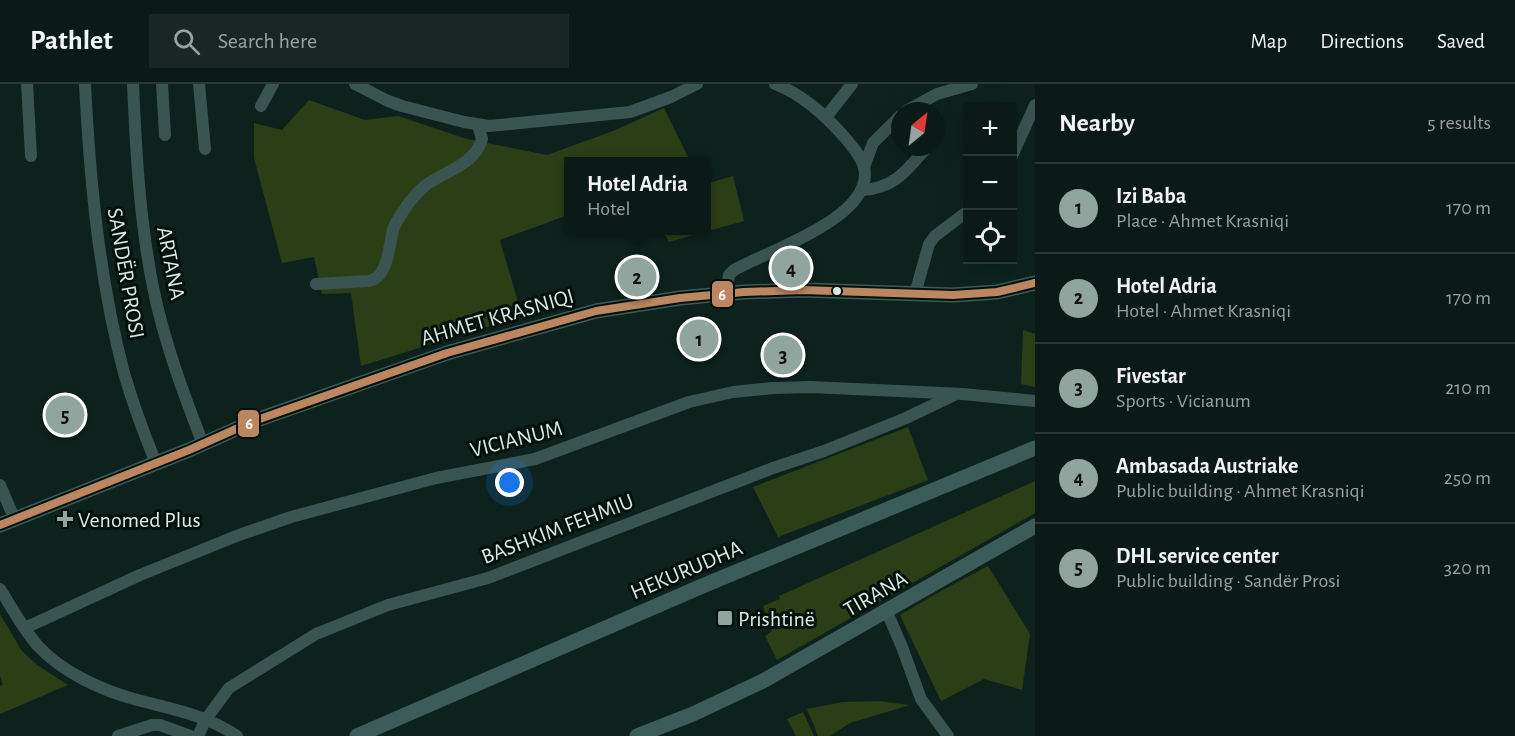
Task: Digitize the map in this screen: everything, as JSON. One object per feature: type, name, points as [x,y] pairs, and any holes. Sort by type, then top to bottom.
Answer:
[{"type":"main road","name":"AHMET KRASNIQI","points":[[0,525],[156,464],[255,421],[436,356],[520,331],[615,308],[726,293],[803,290],[975,294],[1006,290],[1033,282]]},
{"type":"main road","name":"HEKURUDHA","points":[[357,736],[700,587],[1035,448]]},
{"type":"main road","name":"TIRANA","points":[[637,736],[693,714],[756,685],[1035,526]]},
{"type":"street","points":[[27,84],[31,156]]},
{"type":"street","name":"SANDËR PROSI","points":[[85,84],[90,176],[99,250],[112,320],[129,389],[156,464]]},
{"type":"street","name":"ARTANA","points":[[133,84],[139,190],[154,295],[175,366],[203,444]]},
{"type":"street","points":[[162,84],[165,135]]},
{"type":"street","points":[[199,84],[205,149]]},
{"type":"street","points":[[261,106],[273,84]]},
{"type":"street","points":[[355,84],[388,101],[478,125],[502,125],[630,112],[671,98],[697,84]]},
{"type":"street","points":[[775,84],[816,108],[826,117],[858,154],[864,166]]},
{"type":"street","points":[[826,117],[852,84]]},
{"type":"street","points":[[922,102],[937,94],[972,84]]},
{"type":"street","points":[[1017,145],[1035,105]]},
{"type":"street","points":[[316,284],[375,281],[385,262],[393,228],[403,211],[426,185],[462,164],[476,151],[482,139],[478,125]]},
{"type":"street","points":[[726,293],[729,275],[734,270],[831,221],[849,207],[862,190],[864,166],[873,143],[891,125]]},
{"type":"street","points":[[862,190],[884,187],[893,182],[918,156]]},
{"type":"street","points":[[915,294],[929,244],[935,236],[963,216]]},
{"type":"street","name":"VICIANUM","points":[[25,628],[122,583],[263,526],[436,478],[554,454],[689,402],[733,392],[822,387],[957,393],[1035,401]]},
{"type":"street","name":"BASHKIM FEHMIU","points":[[198,736],[206,719],[229,688],[316,634],[388,605],[488,578],[824,451],[906,418],[957,393]]},
{"type":"street","points":[[0,485],[15,520]]},
{"type":"street","points":[[0,589],[40,648],[59,664],[99,686],[133,699],[170,707],[206,719],[237,736]]},
{"type":"street","points":[[887,612],[921,699],[948,736]]},
{"type":"street","points":[[206,719],[223,736]]},
{"type":"street","points":[[118,736],[152,725],[160,725],[190,736]]},
{"type":"green space","points":[[309,100],[365,120],[398,116],[467,139],[547,155],[613,131],[664,108],[688,157],[564,157],[564,216],[500,240],[522,316],[361,366],[351,293],[322,294],[314,257],[282,263],[254,158],[254,123],[282,130]]},
{"type":"green space","points":[[733,176],[744,221],[711,230],[711,183]]},
{"type":"green space","points":[[665,235],[694,235],[669,242]]},
{"type":"green space","points":[[1023,330],[1035,334],[1035,387],[1021,384]]},
{"type":"green space","points":[[908,427],[928,480],[778,537],[753,487]]},
{"type":"green space","points":[[1035,481],[1035,513],[777,660],[765,636],[772,631],[763,606],[780,599],[779,596]]},
{"type":"green space","points":[[988,566],[1030,634],[1022,690],[984,679],[941,701],[900,615]]},
{"type":"green space","points":[[0,614],[22,651],[37,665],[68,685],[0,714],[0,686],[3,685],[0,676]]},
{"type":"green space","points":[[878,701],[910,705],[850,723],[830,736],[818,736],[807,709],[843,702]]},
{"type":"green space","points":[[803,712],[814,736],[796,736],[787,719]]},
{"type":"transit line","name":"6","points":[[0,525],[189,450],[254,421],[447,353],[596,311],[680,298],[744,292],[803,290],[953,295],[997,292],[1035,283]]},
{"type":"place","name":"Ambasada Austriake","points":[[791,268]]},
{"type":"place","name":"Hotel Adria","points":[[637,277]]},
{"type":"place","name":"Izi Baba","points":[[699,339]]},
{"type":"place","name":"Fivestar","points":[[783,355]]},
{"type":"place","name":"DHL service center","points":[[65,415]]},
{"type":"place","name":"Venomed Plus","points":[[65,519]]},
{"type":"place","name":"Prishtinë","points":[[725,618]]}]
